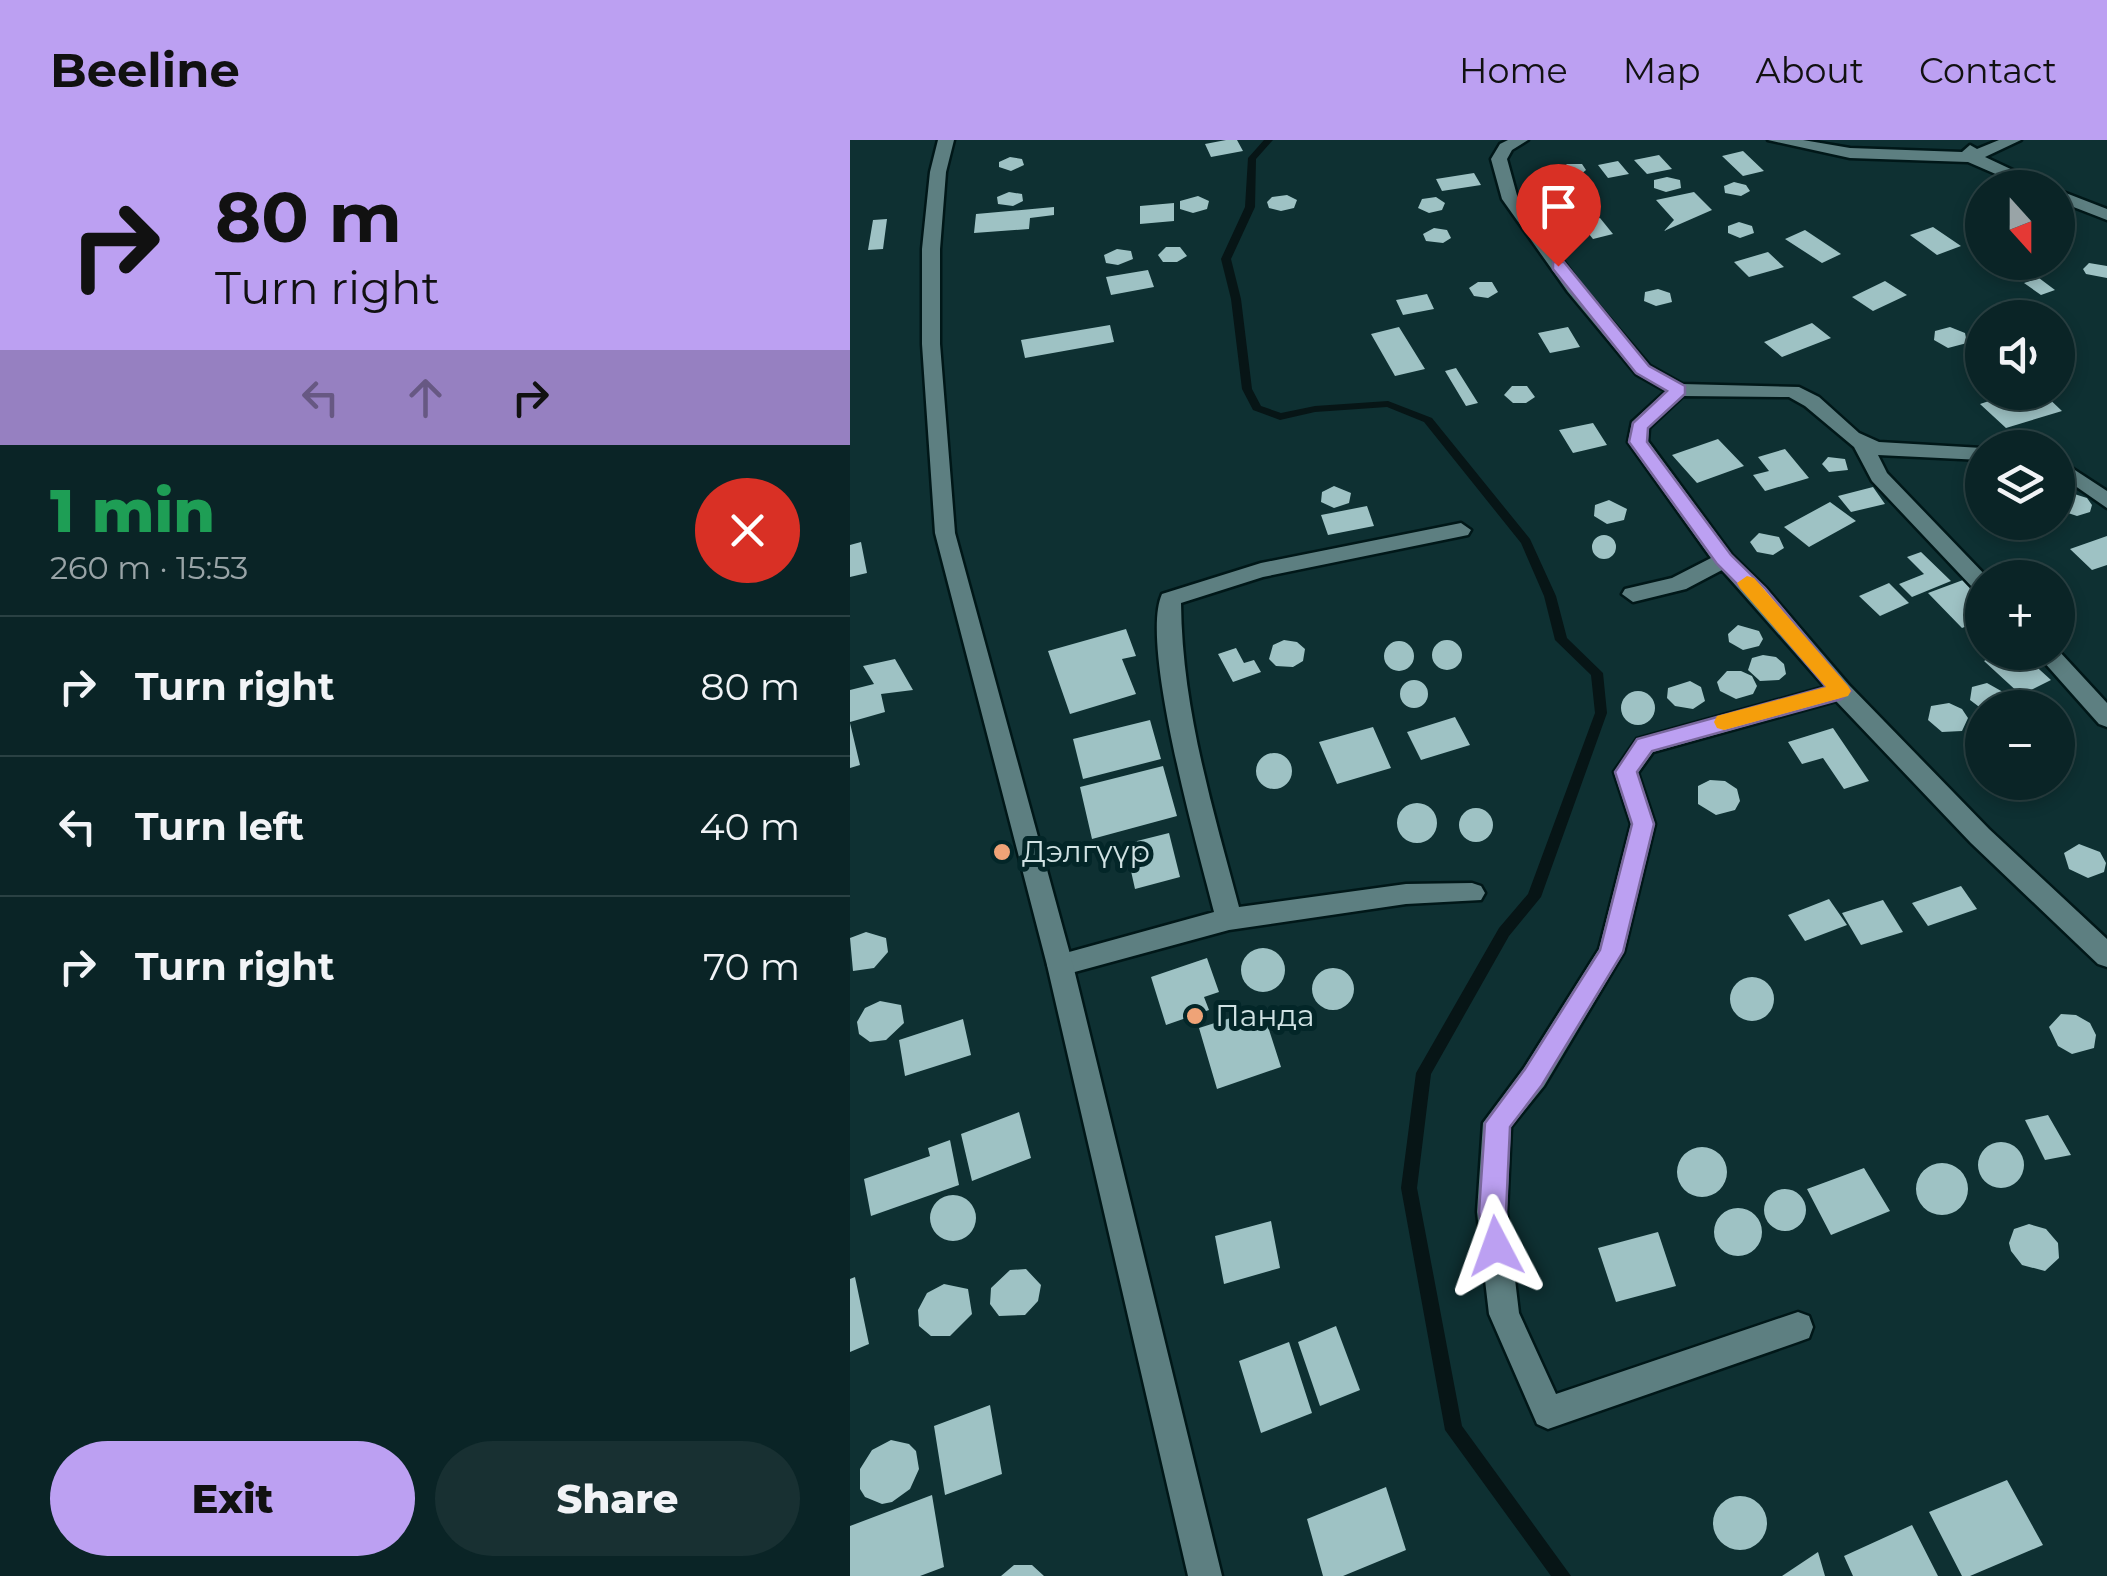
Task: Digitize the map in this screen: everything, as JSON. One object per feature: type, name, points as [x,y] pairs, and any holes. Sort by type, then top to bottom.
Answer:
[{"type":"street","points":[[946,140],[936,191],[931,325],[945,533],[1060,965],[1205,1576]]},
{"type":"street","points":[[1520,140],[1506,147],[1499,160],[1510,199],[1574,288],[1642,370],[1678,390],[1792,391],[1809,396],[1862,443],[1880,476],[1965,566]]},
{"type":"street","points":[[1776,140],[1850,152],[1970,148],[2013,140]]},
{"type":"street","points":[[1970,148],[2010,170]]},
{"type":"street","points":[[2075,202],[2105,216]]},
{"type":"street","points":[[1678,390],[1639,426],[1638,442],[1724,560],[1758,593],[1841,691],[1980,836],[2107,956]]},
{"type":"street","points":[[1862,443],[1906,451],[1965,453]]},
{"type":"street","points":[[2075,477],[2107,501]]},
{"type":"street","points":[[1228,919],[1183,741],[1168,645],[1170,599],[1261,570],[1460,530]]},
{"type":"street","points":[[1633,594],[1678,584],[1724,560]]},
{"type":"street","points":[[2063,670],[2107,718]]},
{"type":"street","points":[[1798,1327],[1548,1413],[1504,1314],[1492,1212],[1496,1140],[1498,1123],[1534,1077],[1611,952],[1643,824],[1626,772],[1645,745],[1841,691]]},
{"type":"street","points":[[1060,965],[1228,919],[1406,894],[1472,893]]},
{"type":"building","points":[[1237,140],[1243,151],[1211,157],[1205,144]]},
{"type":"building","points":[[1743,151],[1764,171],[1743,176],[1722,156]]},
{"type":"building","points":[[1659,155],[1672,169],[1647,174],[1634,160]]},
{"type":"building","points":[[1010,157],[1022,159],[1024,165],[1011,171],[999,167],[999,162]]},
{"type":"building","points":[[1618,161],[1629,174],[1608,178],[1598,165]]},
{"type":"building","points":[[1567,164],[1582,164],[1586,170],[1579,176],[1567,175],[1561,169]]},
{"type":"building","points":[[1474,173],[1481,185],[1442,191],[1436,179]]},
{"type":"building","points":[[1654,180],[1680,180],[1681,188],[1666,192],[1654,188]]},
{"type":"building","points":[[1734,182],[1746,185],[1750,191],[1741,196],[1725,193],[1724,186]]},
{"type":"building","points":[[1009,192],[1022,194],[1023,201],[1013,206],[998,204],[997,197]]},
{"type":"building","points":[[1694,192],[1712,210],[1664,231],[1674,220],[1656,200]]},
{"type":"building","points":[[1287,195],[1297,200],[1294,208],[1269,208],[1267,202],[1272,197]]},
{"type":"building","points":[[1198,196],[1209,201],[1207,209],[1193,213],[1180,209],[1180,201]]},
{"type":"building","points":[[1436,197],[1445,203],[1442,210],[1429,213],[1418,208],[1422,199]]},
{"type":"building","points":[[1174,203],[1174,221],[1140,224],[1140,206]]},
{"type":"building","points":[[1054,207],[1054,215],[1030,218],[1029,229],[974,233],[976,214]]},
{"type":"building","points":[[1600,218],[1613,234],[1593,239],[1580,223]]},
{"type":"building","points":[[887,219],[883,249],[868,250],[873,220]]},
{"type":"building","points":[[1739,222],[1752,226],[1754,233],[1740,238],[1728,233],[1728,226]]},
{"type":"building","points":[[1933,227],[1961,246],[1937,255],[1910,235]]},
{"type":"building","points":[[1434,228],[1447,230],[1451,238],[1443,243],[1426,241],[1423,234]]},
{"type":"building","points":[[1805,230],[1841,254],[1822,263],[1785,239]]},
{"type":"building","points":[[1166,247],[1180,247],[1187,256],[1177,262],[1163,262],[1158,255]]},
{"type":"building","points":[[1117,249],[1131,251],[1133,259],[1118,265],[1106,263],[1104,255]]},
{"type":"building","points":[[1768,252],[1784,267],[1749,277],[1734,262]]},
{"type":"building","points":[[2089,263],[2107,266],[2107,278],[2086,274],[2083,269]]},
{"type":"building","points":[[1148,270],[1154,287],[1111,295],[1106,277]]},
{"type":"building","points":[[2042,280],[2055,290],[2041,295],[2024,283]]},
{"type":"building","points":[[1885,281],[1907,295],[1873,311],[1852,297]]},
{"type":"building","points":[[1478,282],[1492,282],[1498,292],[1488,298],[1474,296],[1469,288]]},
{"type":"building","points":[[1658,289],[1670,293],[1672,302],[1656,306],[1644,301],[1645,292]]},
{"type":"building","points":[[1427,294],[1434,309],[1403,315],[1396,300]]},
{"type":"building","points":[[1812,323],[1831,338],[1782,357],[1764,342]]},
{"type":"building","points":[[1110,325],[1114,342],[1025,358],[1021,340]]},
{"type":"building","points":[[1399,327],[1425,369],[1395,376],[1371,334]]},
{"type":"building","points":[[1568,327],[1580,347],[1550,353],[1538,333]]},
{"type":"building","points":[[1950,327],[1965,333],[1965,344],[1948,348],[1934,340],[1935,331]]},
{"type":"building","points":[[1456,368],[1478,403],[1466,406],[1445,371]]},
{"type":"building","points":[[1512,386],[1527,386],[1535,397],[1526,403],[1513,403],[1504,395]]},
{"type":"building","points":[[1986,410],[2062,411],[2006,428]]},
{"type":"building","points":[[1593,423],[1607,445],[1573,453],[1559,430]]},
{"type":"building","points":[[1718,439],[1744,466],[1697,483],[1672,455]]},
{"type":"building","points":[[1785,449],[1809,478],[1765,491],[1753,475],[1769,471],[1758,457]]},
{"type":"building","points":[[1828,457],[1845,459],[1848,470],[1829,472],[1822,464]]},
{"type":"building","points":[[1334,486],[1351,493],[1349,503],[1334,508],[1321,502],[1322,492]]},
{"type":"building","points":[[1873,487],[1885,504],[1851,512],[1838,496]]},
{"type":"building","points":[[2075,494],[2087,498],[2092,505],[2090,512],[2077,516]]},
{"type":"building","points":[[1609,500],[1627,509],[1624,520],[1607,524],[1594,516],[1595,505]]},
{"type":"building","points":[[1830,502],[1856,521],[1809,547],[1784,527]]},
{"type":"building","points":[[1367,506],[1374,526],[1328,535],[1321,515]]},
{"type":"building","points":[[1759,533],[1779,537],[1784,548],[1773,555],[1757,552],[1750,542]]},
{"type":"building","points":[[1604,535],[1616,547],[1604,559],[1592,547]]},
{"type":"building","points":[[2107,536],[2107,565],[2092,570],[2070,549]]},
{"type":"building","points":[[861,542],[867,573],[850,577],[850,545]]},
{"type":"building","points":[[1921,552],[1951,581],[1912,597],[1899,584],[1924,574],[1907,557]]},
{"type":"building","points":[[1963,580],[1965,627],[1962,628],[1928,593]]},
{"type":"building","points":[[1889,583],[1909,603],[1880,616],[1859,596]]},
{"type":"building","points":[[1738,625],[1759,631],[1763,639],[1759,646],[1743,650],[1729,642],[1728,634]]},
{"type":"building","points":[[1126,629],[1136,656],[1122,659],[1136,694],[1070,714],[1048,651]]},
{"type":"building","points":[[1284,640],[1297,642],[1305,649],[1303,661],[1293,667],[1276,666],[1269,659],[1273,645]]},
{"type":"building","points":[[1447,640],[1458,644],[1462,655],[1458,666],[1447,670],[1436,666],[1432,655],[1436,644]]},
{"type":"building","points":[[1399,641],[1409,646],[1414,656],[1409,666],[1399,671],[1389,666],[1384,656],[1389,646]]},
{"type":"building","points":[[1236,648],[1244,663],[1254,660],[1261,672],[1233,682],[1218,654]]},
{"type":"building","points":[[1776,657],[1784,664],[1786,674],[1779,680],[1760,681],[1748,670],[1752,658]]},
{"type":"building","points":[[895,659],[913,690],[881,694],[885,712],[850,722],[850,690],[874,684],[863,666]]},
{"type":"building","points":[[1994,670],[2040,670],[2051,680],[2031,690],[2016,690]]},
{"type":"building","points":[[1727,671],[1752,676],[1757,686],[1753,694],[1736,699],[1720,691],[1717,682]]},
{"type":"building","points":[[1414,680],[1424,684],[1428,694],[1424,704],[1414,708],[1404,704],[1400,694],[1404,684]]},
{"type":"building","points":[[1690,681],[1701,687],[1705,701],[1693,709],[1675,706],[1667,698],[1668,688]]},
{"type":"building","points":[[1987,683],[1999,690],[1972,690]]},
{"type":"building","points":[[1638,691],[1650,696],[1655,708],[1650,720],[1638,725],[1626,720],[1621,708],[1626,696]]},
{"type":"building","points":[[1949,703],[1962,709],[1962,731],[1942,732],[1928,720],[1931,706]]},
{"type":"building","points":[[1455,717],[1470,745],[1421,760],[1407,732]]},
{"type":"building","points":[[1150,720],[1161,759],[1083,779],[1073,739]]},
{"type":"building","points":[[850,723],[860,765],[850,768]]},
{"type":"building","points":[[1373,727],[1391,768],[1337,784],[1319,742]]},
{"type":"building","points":[[1833,728],[1869,781],[1844,789],[1823,758],[1802,764],[1788,742]]},
{"type":"building","points":[[1274,753],[1287,758],[1292,771],[1287,784],[1274,789],[1261,784],[1256,771],[1261,758]]},
{"type":"building","points":[[1163,766],[1177,816],[1092,839],[1080,787]]},
{"type":"building","points":[[1710,780],[1725,781],[1737,789],[1740,801],[1735,810],[1716,815],[1698,804],[1698,786]]},
{"type":"building","points":[[1417,803],[1431,809],[1437,823],[1431,837],[1417,843],[1403,837],[1397,823],[1403,809]]},
{"type":"building","points":[[1476,808],[1488,813],[1493,825],[1488,837],[1476,842],[1464,837],[1459,825],[1464,813]]},
{"type":"building","points":[[1169,833],[1180,877],[1135,889],[1125,844]]},
{"type":"building","points":[[2079,844],[2100,852],[2106,863],[2104,872],[2088,878],[2069,869],[2064,853]]},
{"type":"building","points":[[1961,886],[1977,909],[1928,926],[1912,903]]},
{"type":"building","points":[[1829,899],[1847,925],[1805,941],[1788,915]]},
{"type":"building","points":[[1883,900],[1903,932],[1861,945],[1842,913]]},
{"type":"building","points":[[866,932],[886,938],[888,952],[874,968],[853,971],[850,938]]},
{"type":"building","points":[[1263,948],[1279,954],[1285,970],[1279,986],[1263,992],[1247,986],[1241,970],[1247,954]]},
{"type":"building","points":[[1207,958],[1219,992],[1204,997],[1209,1010],[1166,1025],[1151,977]]},
{"type":"building","points":[[1333,968],[1348,974],[1354,989],[1348,1004],[1333,1010],[1318,1004],[1312,989],[1318,974]]},
{"type":"building","points":[[1752,977],[1767,984],[1774,999],[1767,1014],[1752,1021],[1737,1014],[1730,999],[1737,984]]},
{"type":"building","points":[[880,1001],[901,1005],[904,1023],[886,1040],[870,1042],[859,1034],[857,1022],[865,1008]]},
{"type":"building","points":[[1262,1008],[1281,1067],[1217,1089],[1199,1028]]},
{"type":"building","points":[[2061,1014],[2076,1015],[2090,1023],[2096,1035],[2094,1048],[2072,1054],[2058,1046],[2049,1027]]},
{"type":"building","points":[[963,1019],[971,1055],[905,1076],[899,1040]]},
{"type":"building","points":[[1019,1112],[1031,1158],[972,1181],[961,1134]]},
{"type":"building","points":[[2048,1115],[2071,1155],[2045,1160],[2025,1120]]},
{"type":"building","points":[[950,1140],[959,1185],[871,1216],[864,1179],[930,1156],[928,1148]]},
{"type":"building","points":[[2001,1142],[2017,1149],[2024,1165],[2017,1181],[2001,1188],[1985,1181],[1978,1165],[1985,1149]]},
{"type":"building","points":[[1702,1147],[1720,1154],[1727,1172],[1720,1190],[1702,1197],[1684,1190],[1677,1172],[1684,1154]]},
{"type":"building","points":[[1942,1163],[1961,1170],[1968,1189],[1961,1208],[1942,1215],[1923,1208],[1916,1189],[1923,1170]]},
{"type":"building","points":[[1864,1168],[1890,1211],[1831,1235],[1807,1189]]},
{"type":"building","points":[[1785,1189],[1800,1195],[1806,1210],[1800,1225],[1785,1231],[1770,1225],[1764,1210],[1770,1195]]},
{"type":"building","points":[[953,1195],[970,1201],[976,1218],[970,1235],[953,1241],[936,1235],[930,1218],[936,1201]]},
{"type":"building","points":[[1738,1208],[1755,1215],[1762,1232],[1755,1249],[1738,1256],[1721,1249],[1714,1232],[1721,1215]]},
{"type":"building","points":[[1271,1221],[1280,1268],[1224,1284],[1215,1236]]},
{"type":"building","points":[[2029,1224],[2046,1229],[2058,1243],[2059,1258],[2045,1271],[2022,1265],[2011,1251],[2009,1243],[2014,1229]]},
{"type":"building","points":[[1658,1232],[1676,1286],[1616,1302],[1598,1248]]},
{"type":"building","points":[[1026,1269],[1041,1285],[1038,1301],[1025,1315],[999,1316],[990,1304],[991,1288],[1010,1270]]},
{"type":"building","points":[[855,1277],[869,1344],[850,1352],[850,1279]]},
{"type":"building","points":[[944,1284],[968,1289],[972,1314],[950,1336],[931,1336],[919,1326],[918,1310],[927,1293]]},
{"type":"building","points":[[1336,1326],[1360,1390],[1320,1406],[1298,1342]]},
{"type":"building","points":[[1289,1342],[1312,1413],[1261,1433],[1239,1361]]},
{"type":"building","points":[[990,1405],[1002,1474],[945,1495],[934,1426]]},
{"type":"building","points":[[891,1440],[909,1444],[916,1451],[919,1469],[910,1489],[882,1504],[865,1497],[860,1489],[860,1469],[872,1450]]},
{"type":"building","points":[[2007,1480],[2043,1545],[1962,1576],[1929,1512]]},
{"type":"building","points":[[1386,1487],[1406,1550],[1343,1576],[1323,1576],[1307,1519]]},
{"type":"building","points":[[932,1495],[944,1567],[920,1576],[850,1576],[850,1526]]},
{"type":"building","points":[[1740,1496],[1759,1504],[1767,1523],[1759,1542],[1740,1550],[1721,1542],[1713,1523],[1721,1504]]},
{"type":"building","points":[[1912,1525],[1938,1576],[1853,1576],[1844,1556]]},
{"type":"building","points":[[1818,1552],[1825,1576],[1782,1576]]},
{"type":"building","points":[[1014,1565],[1032,1565],[1044,1576],[1001,1576]]},
{"type":"waterway","points":[[1269,140],[1252,158],[1250,207],[1226,259],[1236,299],[1247,389],[1257,408],[1280,417],[1315,409],[1388,404],[1428,420],[1526,542],[1550,596],[1561,640],[1597,673],[1601,713],[1534,897],[1504,932],[1424,1073],[1409,1188],[1454,1430],[1562,1576]]},
{"type":"slow traffic","points":[[1724,722],[1841,691],[1747,583]]},
{"type":"place","name":"Дэлгүүр","points":[[1002,852]]},
{"type":"place","name":"Панда","points":[[1195,1016]]},
{"type":"route","points":[[1496,1246],[1492,1212],[1498,1123],[1534,1077],[1611,952],[1643,824],[1626,772],[1645,745],[1841,691],[1758,593],[1724,560],[1638,442],[1639,426],[1678,390],[1642,370],[1558,266]]}]
